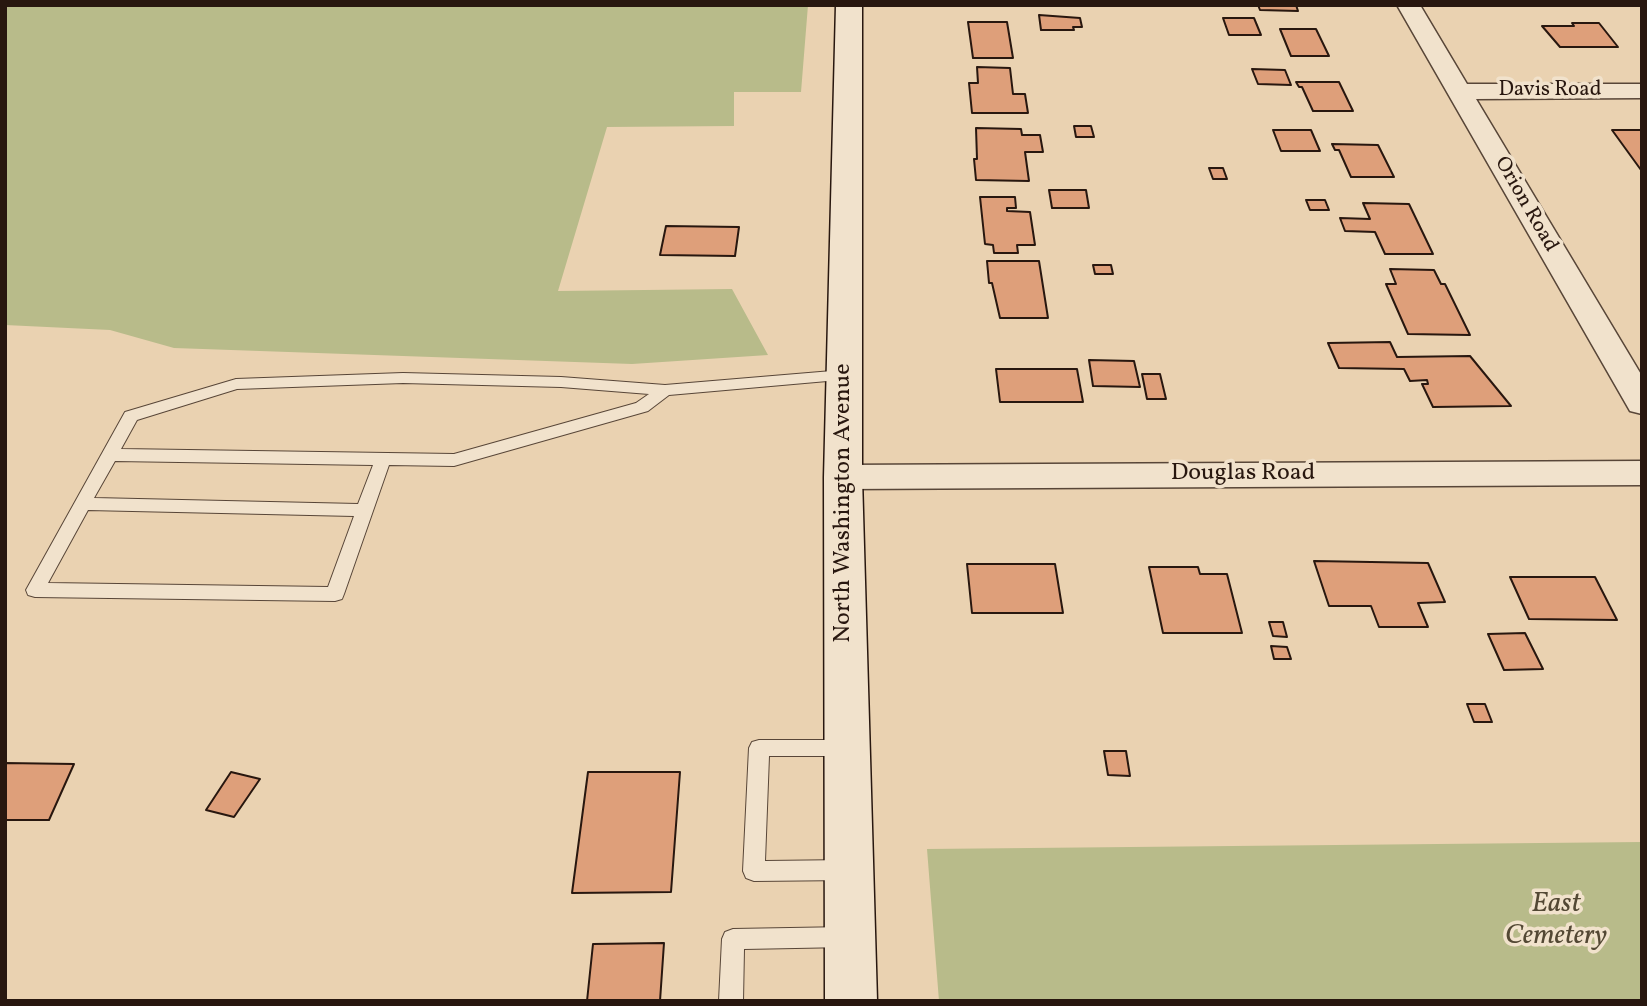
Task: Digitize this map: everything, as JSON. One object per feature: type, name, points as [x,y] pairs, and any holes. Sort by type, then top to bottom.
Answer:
[{"type":"main road","name":"North Washington Avenue","points":[[849,5],[843,477],[851,1001]]},
{"type":"street","name":"Orion Road","points":[[1408,5],[1642,404]]},
{"type":"street","name":"Davis Road","points":[[1459,92],[1642,91]]},
{"type":"street","name":"Douglas Road","points":[[843,477],[1642,474]]},
{"type":"lane","points":[[383,459],[335,594],[35,590],[131,416],[236,384],[403,378],[561,382],[665,390],[844,375]]},
{"type":"lane","points":[[109,455],[454,460],[642,407],[665,390]]},
{"type":"lane","points":[[82,504],[365,510]]},
{"type":"lane","points":[[847,748],[759,748],[754,870],[849,870]]},
{"type":"lane","points":[[731,1001],[733,939],[850,937]]},
{"type":"green space","points":[[5,5],[808,5],[801,92],[734,92],[734,126],[607,127],[558,291],[732,289],[768,355],[632,364],[174,348],[110,330],[5,325]]},
{"type":"green space","name":"East Cemetery","points":[[1642,842],[1642,1001],[939,1001],[927,849]]},
{"type":"building","points":[[1258,5],[1296,5],[1298,11],[1260,10]]},
{"type":"building","points":[[1039,15],[1080,18],[1082,27],[1073,27],[1074,30],[1041,30]]},
{"type":"building","points":[[1223,18],[1254,18],[1261,35],[1229,35]]},
{"type":"building","points":[[968,22],[1007,22],[1013,58],[973,58]]},
{"type":"building","points":[[1572,23],[1599,23],[1618,47],[1560,47],[1542,26],[1574,26]]},
{"type":"building","points":[[1280,29],[1316,29],[1329,56],[1291,56]]},
{"type":"building","points":[[977,67],[1010,68],[1013,94],[1025,94],[1028,113],[972,113],[969,83],[978,83]]},
{"type":"building","points":[[1252,69],[1285,70],[1291,85],[1258,84]]},
{"type":"building","points":[[1296,82],[1339,82],[1353,111],[1313,111],[1302,87]]},
{"type":"building","points":[[1074,126],[1091,126],[1094,137],[1076,137]]},
{"type":"building","points":[[976,128],[1021,129],[1022,135],[1040,135],[1043,152],[1025,152],[1029,181],[976,180]]},
{"type":"building","points":[[1273,130],[1311,130],[1320,151],[1281,151]]},
{"type":"building","points":[[1612,130],[1642,130],[1642,170],[1641,170]]},
{"type":"building","points":[[1332,144],[1378,145],[1394,177],[1351,177],[1339,150],[1335,150]]},
{"type":"building","points":[[1209,168],[1223,168],[1227,179],[1213,179]]},
{"type":"building","points":[[1049,190],[1086,190],[1089,208],[1052,208]]},
{"type":"building","points":[[980,197],[1015,197],[1016,208],[1007,208],[1007,211],[1030,212],[1035,245],[1017,245],[1018,253],[994,253],[993,245],[985,244]]},
{"type":"building","points":[[1306,200],[1325,200],[1329,210],[1310,210]]},
{"type":"building","points":[[1363,203],[1409,204],[1433,254],[1385,254],[1375,232],[1345,231],[1340,218],[1370,219]]},
{"type":"building","points":[[666,226],[739,227],[735,256],[660,255]]},
{"type":"building","points":[[987,261],[1039,261],[1048,318],[1000,318],[992,283],[989,283]]},
{"type":"building","points":[[1093,265],[1111,265],[1113,274],[1095,274]]},
{"type":"building","points":[[1390,269],[1434,270],[1441,284],[1445,284],[1470,335],[1408,334],[1386,284],[1396,284]]},
{"type":"building","points":[[1390,342],[1397,357],[1470,356],[1511,406],[1433,407],[1422,384],[1428,384],[1427,380],[1410,381],[1404,369],[1339,368],[1328,343]]},
{"type":"building","points":[[1089,360],[1134,361],[1140,387],[1093,386]]},
{"type":"building","points":[[996,369],[1077,369],[1083,402],[1000,402]]},
{"type":"building","points":[[1142,374],[1160,374],[1166,399],[1147,399]]},
{"type":"building","points":[[1314,561],[1428,563],[1445,602],[1418,603],[1428,627],[1379,627],[1371,606],[1329,606]]},
{"type":"building","points":[[967,564],[1055,564],[1063,613],[972,613]]},
{"type":"building","points":[[1149,567],[1198,567],[1200,574],[1227,574],[1242,633],[1163,633]]},
{"type":"building","points":[[1510,577],[1595,577],[1617,620],[1529,619]]},
{"type":"building","points":[[1269,622],[1283,622],[1287,637],[1273,636]]},
{"type":"building","points":[[1525,633],[1543,669],[1504,670],[1488,634]]},
{"type":"building","points":[[1271,646],[1287,647],[1291,659],[1274,659]]},
{"type":"building","points":[[1467,704],[1485,704],[1492,722],[1474,722]]},
{"type":"building","points":[[1104,751],[1126,751],[1130,776],[1108,775]]},
{"type":"building","points":[[5,763],[74,764],[49,820],[5,820]]},
{"type":"building","points":[[231,772],[260,779],[234,817],[206,810]]},
{"type":"building","points":[[588,772],[680,772],[671,892],[572,893]]},
{"type":"building","points":[[664,943],[660,1001],[587,1001],[593,944]]}]
